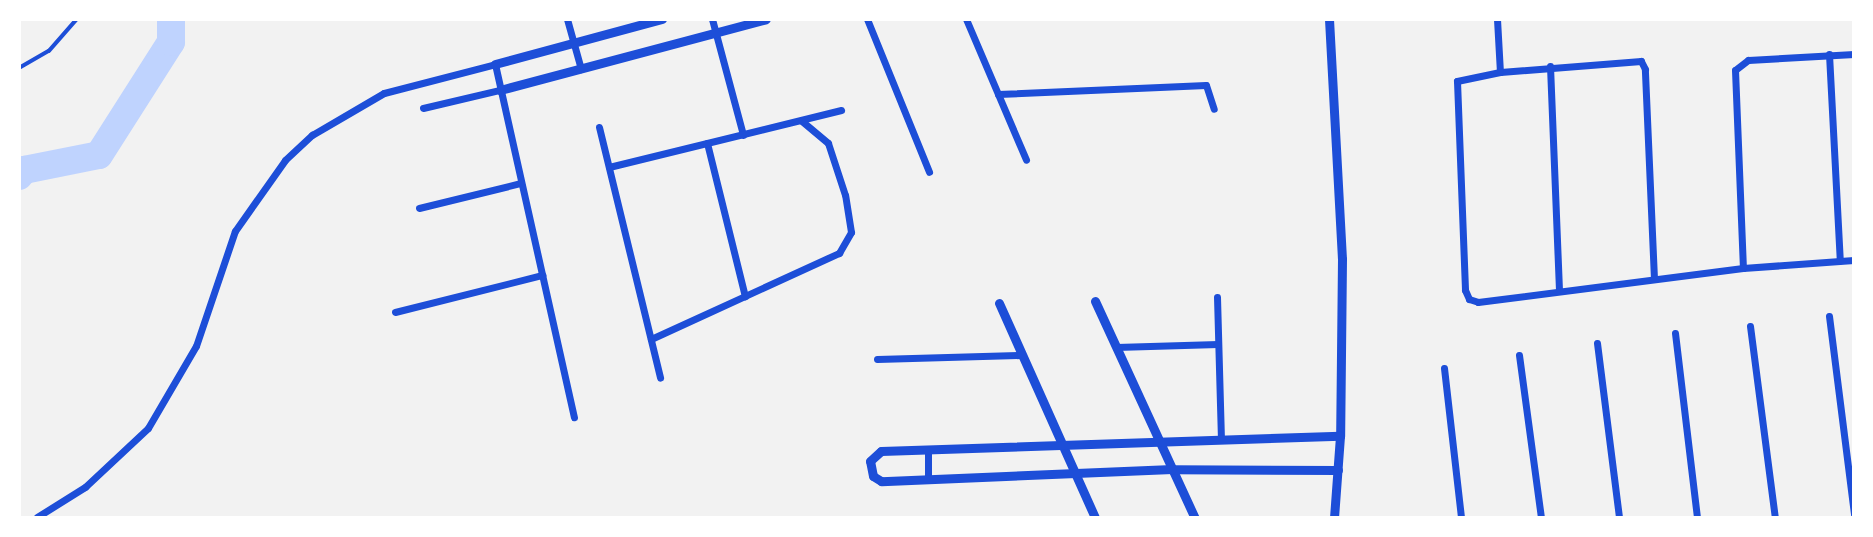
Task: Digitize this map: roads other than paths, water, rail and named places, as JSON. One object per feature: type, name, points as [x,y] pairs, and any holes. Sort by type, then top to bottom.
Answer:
[{"type":"street","points":[[568,19],[580,69]]},
{"type":"street","points":[[37,517],[85,487],[148,428],[196,346],[235,231],[285,160],[312,135],[384,93],[662,19]]},
{"type":"street","points":[[712,19],[743,135]]},
{"type":"street","points":[[423,108],[766,19]]},
{"type":"street","points":[[867,19],[929,172]]},
{"type":"street","points":[[966,19],[1027,160]]},
{"type":"street","points":[[1329,19],[1342,259],[1340,436],[1334,518]]},
{"type":"street","points":[[1497,19],[1500,72]]},
{"type":"street","points":[[1829,54],[1840,261]]},
{"type":"street","points":[[1744,268],[1735,70],[1748,60],[1854,54]]},
{"type":"street","points":[[1654,279],[1645,69],[1641,61],[1550,66],[1457,81],[1465,290],[1469,299],[1478,302],[1744,268],[1854,260]]},
{"type":"street","points":[[495,64],[574,417]]},
{"type":"street","points":[[1550,66],[1559,291]]},
{"type":"street","points":[[998,94],[1206,85],[1214,109]]},
{"type":"street","points":[[609,167],[841,110]]},
{"type":"street","points":[[651,339],[839,253],[851,232],[828,143],[801,120]]},
{"type":"street","points":[[599,127],[660,378]]},
{"type":"street","points":[[707,143],[746,296]]},
{"type":"street","points":[[419,208],[521,183]]},
{"type":"street","points":[[395,312],[542,275]]},
{"type":"street","points":[[1217,297],[1221,437]]},
{"type":"street","points":[[1095,301],[1195,518]]},
{"type":"street","points":[[999,303],[1059,445],[1095,518]]},
{"type":"street","points":[[1829,316],[1854,514]]},
{"type":"street","points":[[1750,326],[1775,518]]},
{"type":"street","points":[[1675,333],[1697,518]]},
{"type":"street","points":[[1597,343],[1619,518]]},
{"type":"street","points":[[1116,347],[1218,344]]},
{"type":"street","points":[[877,359],[1021,355]]},
{"type":"street","points":[[1519,355],[1541,518]]},
{"type":"street","points":[[1444,368],[1461,518]]},
{"type":"street","points":[[1338,470],[1172,469],[881,481],[873,476],[870,461],[881,451],[1159,443],[1221,437],[1340,436]]},
{"type":"street","points":[[928,449],[928,480]]},
{"type":"lane","points":[[19,68],[49,51],[77,19]]},
{"type":"waterway","points":[[19,176],[24,170],[99,155],[171,42],[171,19]]}]
